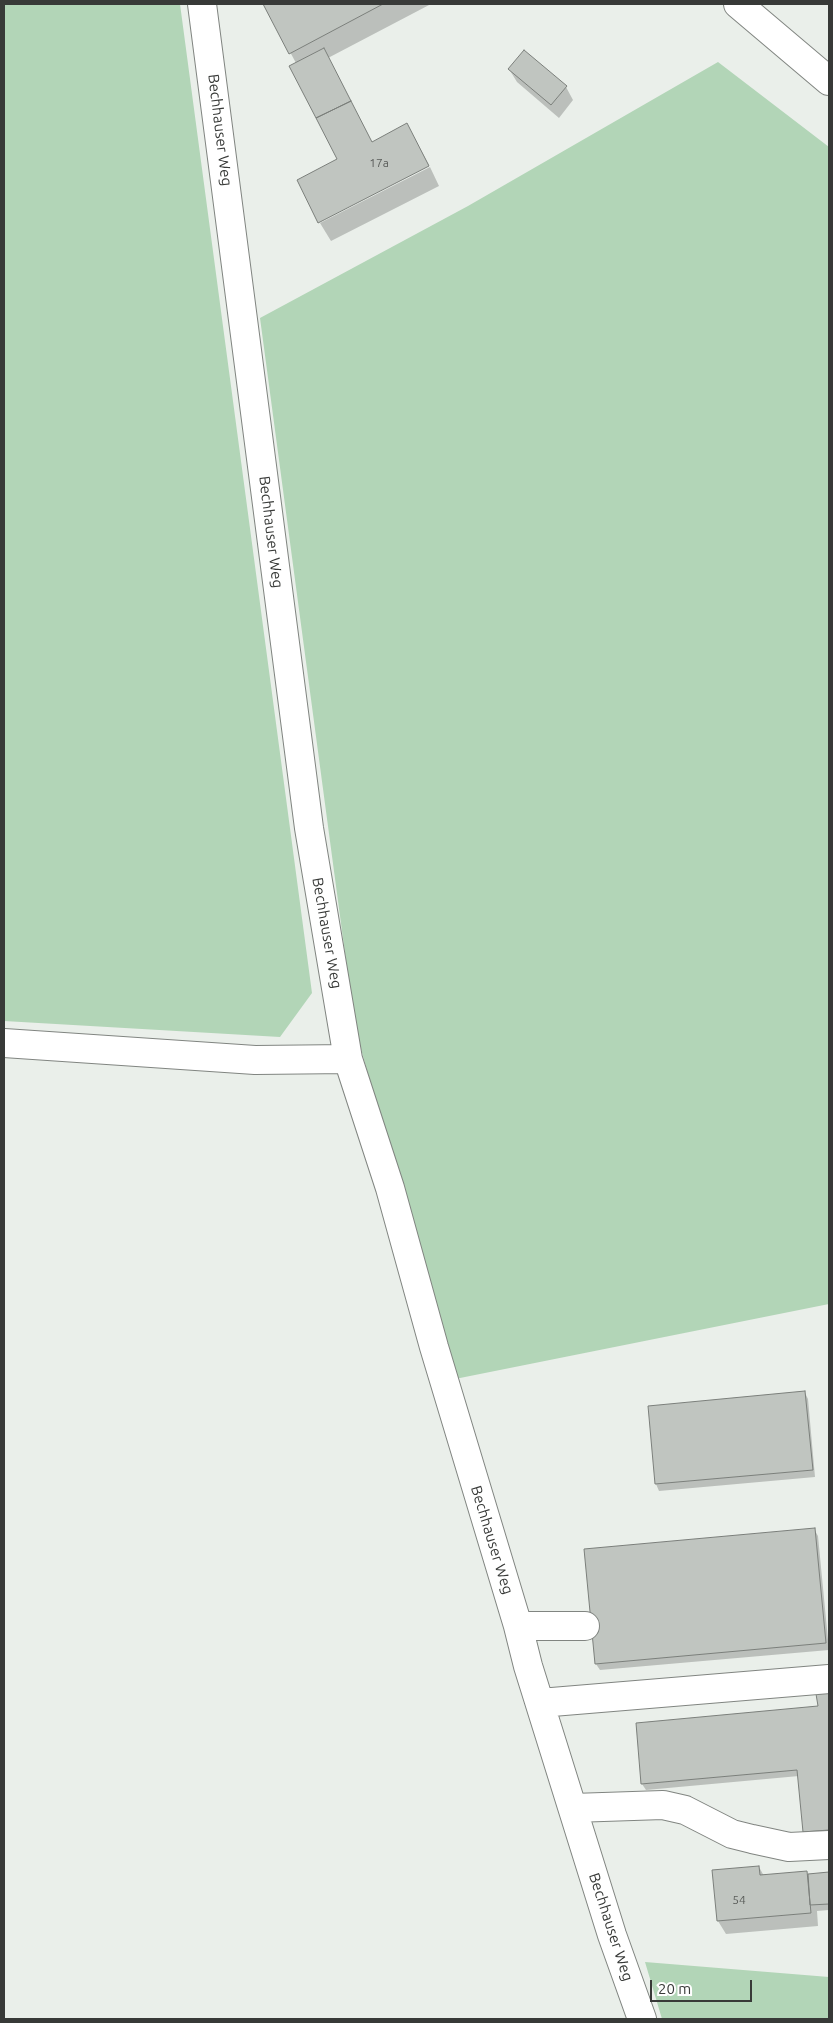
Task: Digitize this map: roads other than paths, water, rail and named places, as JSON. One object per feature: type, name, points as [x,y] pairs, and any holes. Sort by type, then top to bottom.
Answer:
[{"type":"street","name":"Bechhauser Weg","points":[[202,4],[308,818],[348,1060],[390,1188],[434,1347],[540,1703],[612,1935],[642,2019]]},
{"type":"street","points":[[738,4],[829,81]]},
{"type":"street","points":[[4,1043],[255,1060],[348,1060]]},
{"type":"street","points":[[518,1626],[585,1626]]},
{"type":"street","points":[[540,1703],[829,1679]]},
{"type":"street","points":[[573,1808],[663,1805],[685,1810],[732,1834],[752,1839],[789,1847],[829,1845]]}]
